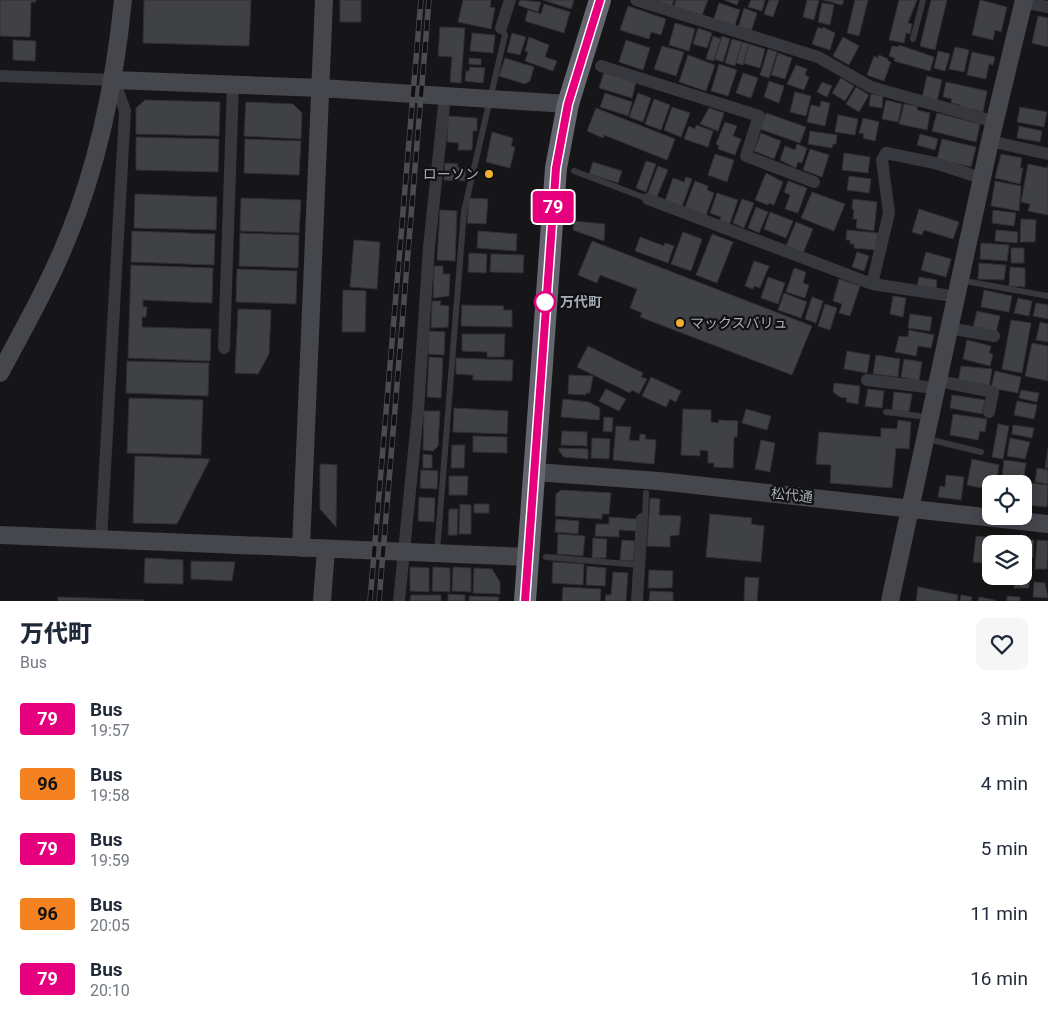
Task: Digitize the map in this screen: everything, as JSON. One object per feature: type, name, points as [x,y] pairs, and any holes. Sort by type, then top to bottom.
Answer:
[{"type":"highway","points":[[525,601],[537,557],[535,472],[539,378],[555,178],[568,104],[600,0]]},
{"type":"street","points":[[0,373],[48,282],[84,193],[114,80],[123,0]]},
{"type":"street","points":[[301,548],[324,0]]},
{"type":"street","points":[[501,28],[510,0]]},
{"type":"street","points":[[636,0],[818,57],[871,87],[985,119]]},
{"type":"street","points":[[890,601],[990,141],[1023,1],[1048,7]]},
{"type":"street","points":[[601,66],[759,116],[746,156],[814,182]]},
{"type":"street","points":[[0,76],[321,88],[568,104]]},
{"type":"street","points":[[101,540],[125,111],[114,80]]},
{"type":"street","points":[[224,348],[233,84]]},
{"type":"street","points":[[399,601],[402,552],[418,411],[429,247],[446,96]]},
{"type":"street","points":[[990,141],[1048,154]]},
{"type":"street","points":[[872,284],[889,213],[882,160],[886,153],[935,163],[972,175]]},
{"type":"street","points":[[648,199],[872,284],[945,295]]},
{"type":"street","points":[[960,330],[994,336]]},
{"type":"street","points":[[867,380],[926,387]]},
{"type":"street","points":[[949,383],[993,392],[989,412]]},
{"type":"street","name":"松代通","points":[[535,472],[646,480],[1048,524]]},
{"type":"street","points":[[637,601],[642,519]]},
{"type":"street","points":[[0,535],[537,557]]},
{"type":"street","points":[[322,601],[326,549]]},
{"type":"lane","points":[[913,39],[922,0]]},
{"type":"lane","points":[[437,553],[464,211],[505,35],[501,28]]},
{"type":"lane","points":[[574,171],[648,199]]},
{"type":"lane","points":[[970,282],[1048,296]]},
{"type":"lane","points":[[886,412],[919,416]]},
{"type":"lane","points":[[936,441],[982,452]]},
{"type":"lane","points":[[642,519],[645,517],[646,493]]},
{"type":"lane","points":[[537,557],[640,565]]},
{"type":"building","points":[[0,0],[36,0],[36,2],[31,2],[30,37],[0,36]]},
{"type":"building","points":[[144,0],[251,0],[249,46],[143,43]]},
{"type":"building","points":[[340,0],[361,0],[361,22],[340,22]]},
{"type":"building","points":[[463,0],[491,0],[490,7],[495,8],[491,29],[458,22]]},
{"type":"building","points":[[520,0],[541,2],[538,12],[518,5]]},
{"type":"building","points":[[543,0],[574,0],[571,9]]},
{"type":"building","points":[[658,0],[674,0],[671,8],[657,3]]},
{"type":"building","points":[[676,0],[708,0],[701,18],[673,8]]},
{"type":"building","points":[[724,0],[739,0],[737,5]]},
{"type":"building","points":[[751,0],[765,0],[762,11],[748,7]]},
{"type":"building","points":[[769,0],[779,0],[773,17],[764,14]]},
{"type":"building","points":[[807,0],[819,0],[814,20],[803,17]]},
{"type":"building","points":[[823,0],[844,0],[842,5]]},
{"type":"building","points":[[855,0],[868,0],[859,36],[847,33]]},
{"type":"building","points":[[899,0],[917,0],[908,23],[912,24],[910,34],[906,33],[904,43],[889,40]]},
{"type":"building","points":[[931,0],[947,0],[935,50],[920,46]]},
{"type":"building","points":[[980,0],[1007,7],[1001,32],[995,30],[993,40],[972,35]]},
{"type":"building","points":[[719,3],[740,10],[734,28],[713,21]]},
{"type":"building","points":[[822,3],[834,5],[830,25],[818,22]]},
{"type":"building","points":[[544,4],[570,12],[564,33],[525,21],[528,10],[541,14]]},
{"type":"building","points":[[628,6],[666,19],[661,35],[651,32],[649,39],[620,30]]},
{"type":"building","points":[[744,8],[757,13],[751,32],[738,28]]},
{"type":"building","points":[[1038,16],[1048,18],[1048,47],[1032,43]]},
{"type":"building","points":[[675,23],[695,29],[689,51],[669,45]]},
{"type":"building","points":[[440,27],[465,28],[461,83],[450,82],[452,57],[438,56]]},
{"type":"building","points":[[818,27],[822,29],[823,27],[835,33],[830,50],[812,44]]},
{"type":"building","points":[[698,28],[712,33],[707,48],[693,44]]},
{"type":"building","points":[[472,33],[495,35],[493,53],[470,51]]},
{"type":"building","points":[[512,33],[526,37],[520,55],[507,52]]},
{"type":"building","points":[[713,36],[721,39],[714,61],[706,59]]},
{"type":"building","points":[[722,36],[730,39],[723,62],[714,59]]},
{"type":"building","points":[[529,37],[549,45],[545,57],[557,61],[553,71],[525,61],[528,52],[525,51]]},
{"type":"building","points":[[843,37],[859,46],[849,65],[833,56]]},
{"type":"building","points":[[732,39],[742,42],[735,66],[725,63]]},
{"type":"building","points":[[13,40],[36,41],[35,61],[13,60]]},
{"type":"building","points":[[626,40],[650,48],[643,70],[619,62]]},
{"type":"building","points":[[742,42],[749,44],[743,65],[736,63]]},
{"type":"building","points":[[749,44],[765,49],[760,68],[743,63]]},
{"type":"building","points":[[899,45],[934,57],[930,71],[894,61],[895,58],[889,56],[892,46],[899,47]]},
{"type":"building","points":[[662,46],[684,52],[676,76],[654,69]]},
{"type":"building","points":[[955,47],[969,50],[964,72],[949,69]]},
{"type":"building","points":[[768,49],[777,52],[769,78],[760,75]]},
{"type":"building","points":[[938,51],[950,54],[945,71],[934,68]]},
{"type":"building","points":[[972,52],[995,57],[993,65],[989,64],[986,79],[967,75]]},
{"type":"building","points":[[778,53],[792,58],[785,79],[771,75]]},
{"type":"building","points":[[688,55],[715,65],[706,91],[679,82]]},
{"type":"building","points":[[879,55],[891,62],[884,81],[867,75],[874,56],[878,58]]},
{"type":"building","points":[[469,58],[481,59],[481,65],[469,64]]},
{"type":"building","points":[[505,58],[534,67],[530,81],[525,84],[499,76]]},
{"type":"building","points":[[719,64],[737,70],[728,96],[711,91]]},
{"type":"building","points":[[796,65],[807,69],[805,75],[809,77],[804,90],[787,84]]},
{"type":"building","points":[[470,67],[485,68],[483,83],[465,81],[466,71],[469,71]]},
{"type":"building","points":[[604,72],[636,82],[632,98],[599,88]]},
{"type":"building","points":[[743,73],[758,78],[751,98],[736,93]]},
{"type":"building","points":[[927,76],[942,80],[937,101],[922,98]]},
{"type":"building","points":[[841,78],[854,86],[845,101],[832,93]]},
{"type":"building","points":[[769,81],[784,86],[779,103],[764,97]]},
{"type":"building","points":[[822,82],[832,86],[827,97],[817,92]]},
{"type":"building","points":[[946,82],[987,91],[983,112],[960,107],[960,105],[951,103],[952,99],[943,97]]},
{"type":"building","points":[[856,87],[869,95],[859,112],[846,104]]},
{"type":"building","points":[[795,92],[811,96],[806,116],[790,112]]},
{"type":"building","points":[[605,93],[632,102],[628,116],[600,107]]},
{"type":"building","points":[[638,93],[651,98],[643,122],[629,117]]},
{"type":"building","points":[[871,94],[883,96],[882,108],[869,106]]},
{"type":"building","points":[[654,99],[670,105],[661,130],[645,124]]},
{"type":"building","points":[[145,100],[220,102],[219,136],[136,134],[136,108]]},
{"type":"building","points":[[886,100],[902,104],[898,122],[882,119]]},
{"type":"building","points":[[821,101],[830,103],[825,126],[807,122],[811,105],[820,107]]},
{"type":"building","points":[[246,102],[293,104],[302,113],[301,139],[244,136]]},
{"type":"building","points":[[904,104],[917,106],[917,110],[930,113],[927,130],[899,124]]},
{"type":"building","points":[[672,107],[690,113],[681,137],[664,130]]},
{"type":"building","points":[[1020,107],[1047,112],[1044,127],[1017,122]]},
{"type":"building","points":[[596,108],[675,139],[667,160],[604,135],[603,138],[587,131]]},
{"type":"building","points":[[709,108],[724,113],[718,131],[700,124]]},
{"type":"building","points":[[766,113],[806,127],[800,143],[760,129]]},
{"type":"building","points":[[937,113],[980,124],[976,142],[932,131]]},
{"type":"building","points":[[838,115],[858,119],[855,135],[835,132]]},
{"type":"building","points":[[448,116],[477,118],[477,131],[473,131],[472,150],[458,150],[459,143],[447,142]]},
{"type":"building","points":[[863,118],[879,122],[875,141],[863,138],[864,134],[859,133]]},
{"type":"building","points":[[725,122],[737,126],[733,136],[741,139],[735,155],[718,149],[719,146],[716,144]]},
{"type":"building","points":[[696,125],[713,131],[708,147],[684,139],[689,126],[695,129]]},
{"type":"building","points":[[1019,126],[1042,131],[1040,142],[1017,138]]},
{"type":"building","points":[[810,131],[837,135],[836,144],[833,144],[832,148],[808,144]]},
{"type":"building","points":[[492,132],[513,138],[511,146],[515,147],[510,168],[486,162]]},
{"type":"building","points":[[761,133],[781,141],[774,159],[754,151]]},
{"type":"building","points":[[920,134],[938,139],[935,150],[917,145]]},
{"type":"building","points":[[136,137],[219,139],[218,172],[136,170]]},
{"type":"building","points":[[245,139],[301,141],[299,175],[244,173]]},
{"type":"building","points":[[942,139],[976,147],[971,167],[937,159]]},
{"type":"building","points":[[797,144],[807,148],[802,163],[798,162],[796,168],[780,160],[785,146],[795,150]]},
{"type":"building","points":[[810,149],[829,155],[822,177],[803,170]]},
{"type":"building","points":[[844,153],[870,157],[868,173],[842,170]]},
{"type":"building","points":[[715,154],[734,160],[727,182],[708,175]]},
{"type":"building","points":[[1001,154],[1022,158],[1020,168],[1023,168],[1020,184],[995,178]]},
{"type":"building","points":[[646,161],[656,164],[646,192],[636,188]]},
{"type":"building","points":[[593,162],[622,171],[618,183],[589,174]]},
{"type":"building","points":[[445,163],[458,164],[457,167],[466,168],[465,181],[444,180]]},
{"type":"building","points":[[1028,164],[1047,168],[1048,165],[1048,215],[1028,211],[1030,204],[1021,202]]},
{"type":"building","points":[[658,166],[668,170],[656,199],[647,195]]},
{"type":"building","points":[[766,173],[783,182],[774,205],[769,203],[768,205],[755,200]]},
{"type":"building","points":[[849,176],[871,179],[869,193],[847,190]]},
{"type":"building","points":[[686,177],[692,179],[682,207],[665,201],[673,178],[684,182]]},
{"type":"building","points":[[695,181],[708,186],[707,190],[714,193],[705,218],[684,210]]},
{"type":"building","points":[[788,181],[807,188],[798,213],[785,209],[790,195],[784,192]]},
{"type":"building","points":[[995,181],[1021,186],[1019,211],[991,206]]},
{"type":"building","points":[[812,192],[845,204],[834,231],[801,218]]},
{"type":"building","points":[[717,193],[738,200],[729,226],[719,223],[721,217],[710,213]]},
{"type":"building","points":[[135,194],[217,197],[216,230],[134,228]]},
{"type":"building","points":[[241,198],[301,200],[299,233],[240,231]]},
{"type":"building","points":[[469,198],[488,199],[486,224],[467,223]]},
{"type":"building","points":[[742,199],[754,203],[744,228],[733,223]]},
{"type":"building","points":[[853,199],[877,202],[874,231],[856,228],[857,219],[853,219]]},
{"type":"building","points":[[756,207],[768,212],[759,233],[748,228]]},
{"type":"building","points":[[919,209],[959,222],[953,239],[924,230],[922,235],[912,232]]},
{"type":"building","points":[[440,210],[457,211],[455,261],[437,260]]},
{"type":"building","points":[[993,210],[1016,213],[1014,226],[992,223]]},
{"type":"building","points":[[770,212],[793,221],[786,238],[764,229]]},
{"type":"building","points":[[1021,219],[1036,220],[1035,242],[1020,242]]},
{"type":"building","points":[[574,221],[605,224],[604,241],[573,230]]},
{"type":"building","points":[[796,222],[813,229],[803,253],[786,246]]},
{"type":"building","points":[[847,230],[878,233],[877,250],[854,248],[854,244],[850,244],[850,240],[846,240]]},
{"type":"building","points":[[996,230],[1018,232],[1017,243],[995,241]]},
{"type":"building","points":[[132,231],[215,234],[214,265],[131,262]]},
{"type":"building","points":[[478,231],[517,234],[516,251],[477,248]]},
{"type":"building","points":[[683,232],[702,239],[691,271],[671,264]]},
{"type":"building","points":[[240,233],[299,235],[298,268],[239,266]]},
{"type":"building","points":[[712,234],[733,242],[717,283],[696,275]]},
{"type":"building","points":[[640,237],[664,246],[665,243],[674,246],[668,263],[635,251]]},
{"type":"building","points":[[354,240],[380,242],[377,289],[350,287]]},
{"type":"building","points":[[592,241],[812,326],[792,375],[640,317],[642,313],[630,308],[637,289],[600,275],[597,283],[578,275]]},
{"type":"building","points":[[981,243],[1009,245],[1007,261],[980,259]]},
{"type":"building","points":[[1011,248],[1024,248],[1024,263],[1011,263]]},
{"type":"building","points":[[857,252],[869,256],[864,271],[852,267]]},
{"type":"building","points":[[926,252],[951,259],[946,277],[921,270]]},
{"type":"building","points":[[469,253],[487,254],[486,273],[468,272]]},
{"type":"building","points":[[491,254],[524,255],[523,273],[490,272]]},
{"type":"building","points":[[754,261],[769,266],[760,288],[754,286],[753,289],[745,286]]},
{"type":"building","points":[[979,263],[1006,265],[1004,280],[978,279]]},
{"type":"building","points":[[131,265],[213,268],[212,303],[143,300],[143,307],[147,307],[146,317],[142,317],[142,327],[211,329],[210,361],[128,358]]},
{"type":"building","points":[[434,266],[443,266],[443,274],[450,274],[449,296],[433,298]]},
{"type":"building","points":[[1010,267],[1025,268],[1025,287],[1009,286]]},
{"type":"building","points":[[794,268],[806,272],[803,283],[809,285],[805,298],[786,292]]},
{"type":"building","points":[[237,269],[297,271],[296,304],[236,302]]},
{"type":"building","points":[[768,277],[785,283],[778,304],[761,298]]},
{"type":"building","points":[[919,277],[937,280],[936,289],[917,286]]},
{"type":"building","points":[[839,279],[860,286],[850,316],[839,313],[842,304],[833,301]]},
{"type":"building","points":[[343,290],[366,291],[365,332],[342,332]]},
{"type":"building","points":[[984,290],[1012,296],[1009,312],[981,307]]},
{"type":"building","points":[[784,293],[807,302],[801,318],[778,310]]},
{"type":"building","points":[[893,296],[906,298],[903,317],[890,314]]},
{"type":"building","points":[[812,297],[823,301],[816,323],[805,319]]},
{"type":"building","points":[[1018,298],[1032,301],[1029,316],[1014,313]]},
{"type":"building","points":[[432,301],[441,301],[440,305],[449,306],[448,327],[431,328]]},
{"type":"building","points":[[1036,303],[1048,305],[1048,319],[1033,316]]},
{"type":"building","points":[[825,304],[837,308],[830,330],[818,326]]},
{"type":"building","points":[[462,305],[504,306],[503,310],[512,310],[512,327],[461,326]]},
{"type":"building","points":[[238,309],[271,310],[269,354],[258,374],[235,373]]},
{"type":"building","points":[[977,311],[1000,316],[996,333],[973,328]]},
{"type":"building","points":[[910,314],[932,317],[930,331],[908,328]]},
{"type":"building","points":[[1011,320],[1031,323],[1022,373],[1002,369]]},
{"type":"building","points":[[1040,322],[1048,324],[1048,342],[1036,340]]},
{"type":"building","points":[[909,330],[934,335],[931,348],[918,346],[916,356],[895,352],[899,336],[908,337]]},
{"type":"building","points":[[429,331],[445,332],[444,355],[428,354]]},
{"type":"building","points":[[462,334],[505,334],[504,357],[487,357],[487,352],[462,351]]},
{"type":"building","points":[[967,340],[991,346],[989,353],[993,354],[990,366],[963,359]]},
{"type":"building","points":[[1032,343],[1048,346],[1048,381],[1025,376]]},
{"type":"building","points":[[588,346],[643,373],[641,377],[647,379],[639,394],[632,390],[630,393],[577,367]]},
{"type":"building","points":[[847,351],[870,355],[867,373],[844,369]]},
{"type":"building","points":[[876,355],[900,359],[898,377],[873,374]]},
{"type":"building","points":[[429,357],[443,358],[441,398],[427,397]]},
{"type":"building","points":[[456,358],[513,360],[512,381],[473,380],[473,375],[456,374]]},
{"type":"building","points":[[904,359],[922,362],[919,381],[901,377]]},
{"type":"building","points":[[127,361],[209,363],[208,396],[126,393]]},
{"type":"building","points":[[961,366],[992,369],[989,388],[958,382]]},
{"type":"building","points":[[995,371],[1021,377],[1018,393],[991,388]]},
{"type":"building","points":[[569,375],[593,376],[590,393],[586,393],[586,395],[568,394]]},
{"type":"building","points":[[651,377],[681,391],[676,402],[670,399],[666,407],[642,396]]},
{"type":"building","points":[[834,383],[860,386],[858,404],[846,402],[847,398],[840,397],[833,392]]},
{"type":"building","points":[[606,389],[626,399],[619,411],[599,401]]},
{"type":"building","points":[[868,389],[884,391],[882,408],[865,406]]},
{"type":"building","points":[[1021,390],[1039,393],[1037,402],[1019,398]]},
{"type":"building","points":[[894,392],[912,394],[909,412],[892,410]]},
{"type":"building","points":[[952,395],[985,400],[982,414],[950,408]]},
{"type":"building","points":[[129,398],[203,400],[201,455],[127,453]]},
{"type":"building","points":[[563,399],[589,402],[600,408],[599,420],[561,417]]},
{"type":"building","points":[[1017,401],[1037,405],[1034,419],[1014,415]]},
{"type":"building","points":[[454,408],[508,411],[507,434],[453,432]]},
{"type":"building","points":[[683,409],[711,410],[711,422],[718,423],[719,420],[738,421],[737,437],[734,437],[733,468],[714,467],[714,463],[708,463],[708,451],[700,450],[700,456],[681,455]]},
{"type":"building","points":[[746,409],[771,416],[767,430],[742,423]]},
{"type":"building","points":[[424,411],[440,411],[438,446],[433,451],[423,450]]},
{"type":"building","points":[[953,414],[987,419],[985,432],[980,431],[978,440],[950,435]]},
{"type":"building","points":[[604,417],[613,418],[612,432],[603,431]]},
{"type":"building","points":[[898,420],[911,422],[909,449],[896,448],[892,488],[830,483],[831,465],[816,464],[819,432],[881,437],[881,428],[897,429]]},
{"type":"building","points":[[998,424],[1009,426],[1003,459],[992,457]]},
{"type":"building","points":[[1013,425],[1034,428],[1032,438],[1012,434]]},
{"type":"building","points":[[616,426],[631,427],[629,440],[639,441],[640,434],[646,435],[645,439],[656,440],[654,464],[613,460]]},
{"type":"building","points":[[562,431],[587,432],[587,446],[561,445]]},
{"type":"building","points":[[473,436],[507,437],[507,453],[473,452]]},
{"type":"building","points":[[592,438],[610,439],[609,459],[591,458]]},
{"type":"building","points":[[1010,438],[1030,442],[1025,459],[1007,456]]},
{"type":"building","points":[[761,440],[775,443],[770,472],[755,469]]},
{"type":"building","points":[[452,445],[465,445],[464,468],[451,468]]},
{"type":"building","points":[[559,448],[588,449],[588,459],[564,457]]},
{"type":"building","points":[[1048,448],[1048,468],[1045,468]]},
{"type":"building","points":[[423,454],[432,455],[432,468],[423,468]]},
{"type":"building","points":[[135,456],[210,459],[177,524],[133,523]]},
{"type":"building","points":[[972,459],[999,465],[997,475],[982,475],[982,488],[967,485]]},
{"type":"building","points":[[1004,460],[1026,463],[1024,475],[1002,475]]},
{"type":"building","points":[[320,464],[337,465],[336,527],[320,509]]},
{"type":"building","points":[[1037,468],[1048,470],[1048,484],[1035,482]]},
{"type":"building","points":[[421,470],[438,471],[437,489],[420,488]]},
{"type":"building","points":[[946,475],[964,477],[961,500],[938,497],[940,486],[945,487]]},
{"type":"building","points":[[449,476],[468,476],[467,495],[449,495]]},
{"type":"building","points":[[1032,483],[1048,485],[1047,507],[1032,505]]},
{"type":"building","points":[[561,490],[611,493],[609,514],[602,514],[602,519],[555,516],[556,494]]},
{"type":"building","points":[[419,497],[435,498],[434,522],[418,521]]},
{"type":"building","points":[[650,498],[660,499],[659,515],[681,516],[679,535],[670,536],[670,547],[647,546]]},
{"type":"building","points":[[460,504],[471,505],[471,534],[459,534]]},
{"type":"building","points":[[474,504],[489,504],[489,513],[474,513]]},
{"type":"building","points":[[449,509],[458,509],[457,535],[448,535]]},
{"type":"building","points":[[710,514],[752,518],[751,524],[764,526],[761,562],[706,557]]},
{"type":"building","points":[[609,517],[637,519],[637,531],[619,530],[619,537],[595,536],[596,524],[609,524]]},
{"type":"building","points":[[556,519],[579,521],[578,534],[555,532]]},
{"type":"building","points":[[558,534],[585,536],[583,556],[557,554]]},
{"type":"building","points":[[976,536],[982,537],[982,563],[973,562]]},
{"type":"building","points":[[593,538],[607,539],[606,558],[592,558]]},
{"type":"building","points":[[622,540],[635,541],[633,561],[620,560]]},
{"type":"building","points":[[1032,540],[1034,540],[1032,558]]},
{"type":"building","points":[[1037,540],[1048,541],[1047,569],[1035,569]]},
{"type":"building","points":[[145,558],[183,560],[183,584],[144,583]]},
{"type":"building","points":[[191,561],[235,562],[232,581],[191,579]]},
{"type":"building","points":[[553,562],[584,564],[583,585],[552,583]]},
{"type":"building","points":[[587,566],[606,568],[605,586],[586,585]]},
{"type":"building","points":[[410,567],[429,568],[429,592],[410,591]]},
{"type":"building","points":[[433,567],[450,568],[450,592],[432,591]]},
{"type":"building","points":[[453,567],[471,568],[471,592],[452,591]]},
{"type":"building","points":[[474,568],[492,569],[500,582],[500,594],[473,593]]},
{"type":"building","points":[[649,570],[673,571],[672,588],[648,588]]},
{"type":"building","points":[[613,572],[628,573],[626,601],[605,601],[606,595],[611,595]]},
{"type":"building","points":[[745,577],[759,578],[757,601],[744,601]]},
{"type":"building","points":[[1034,582],[1045,583],[1048,598],[1033,597]]},
{"type":"building","points":[[1014,585],[1029,585],[1029,588],[1014,588]]},
{"type":"building","points":[[563,587],[601,589],[600,601],[562,601]]},
{"type":"building","points":[[918,587],[958,595],[957,601],[916,601]]},
{"type":"building","points":[[650,591],[673,592],[673,601],[649,601]]},
{"type":"building","points":[[448,594],[465,595],[465,601],[448,601]]},
{"type":"building","points":[[411,595],[441,595],[441,601],[410,601]]},
{"type":"building","points":[[961,595],[972,597],[971,601],[960,601]]},
{"type":"building","points":[[469,596],[499,597],[498,601],[469,601]]},
{"type":"building","points":[[1007,596],[1020,597],[1020,601],[1007,601]]},
{"type":"building","points":[[58,597],[144,600],[144,601],[58,601]]},
{"type":"building","points":[[979,597],[995,600],[995,601],[978,601]]},
{"type":"railway","points":[[370,601],[421,0]]},
{"type":"railway","points":[[379,601],[429,0]]},
{"type":"bus line","name":"79","points":[[525,601],[535,472],[539,380],[556,168],[568,104],[600,0]]},
{"type":"place","name":"ローソン","points":[[489,174]]},
{"type":"place","name":"万代町","points":[[545,302]]},
{"type":"place","name":"マックスバリュ","points":[[680,323]]}]
